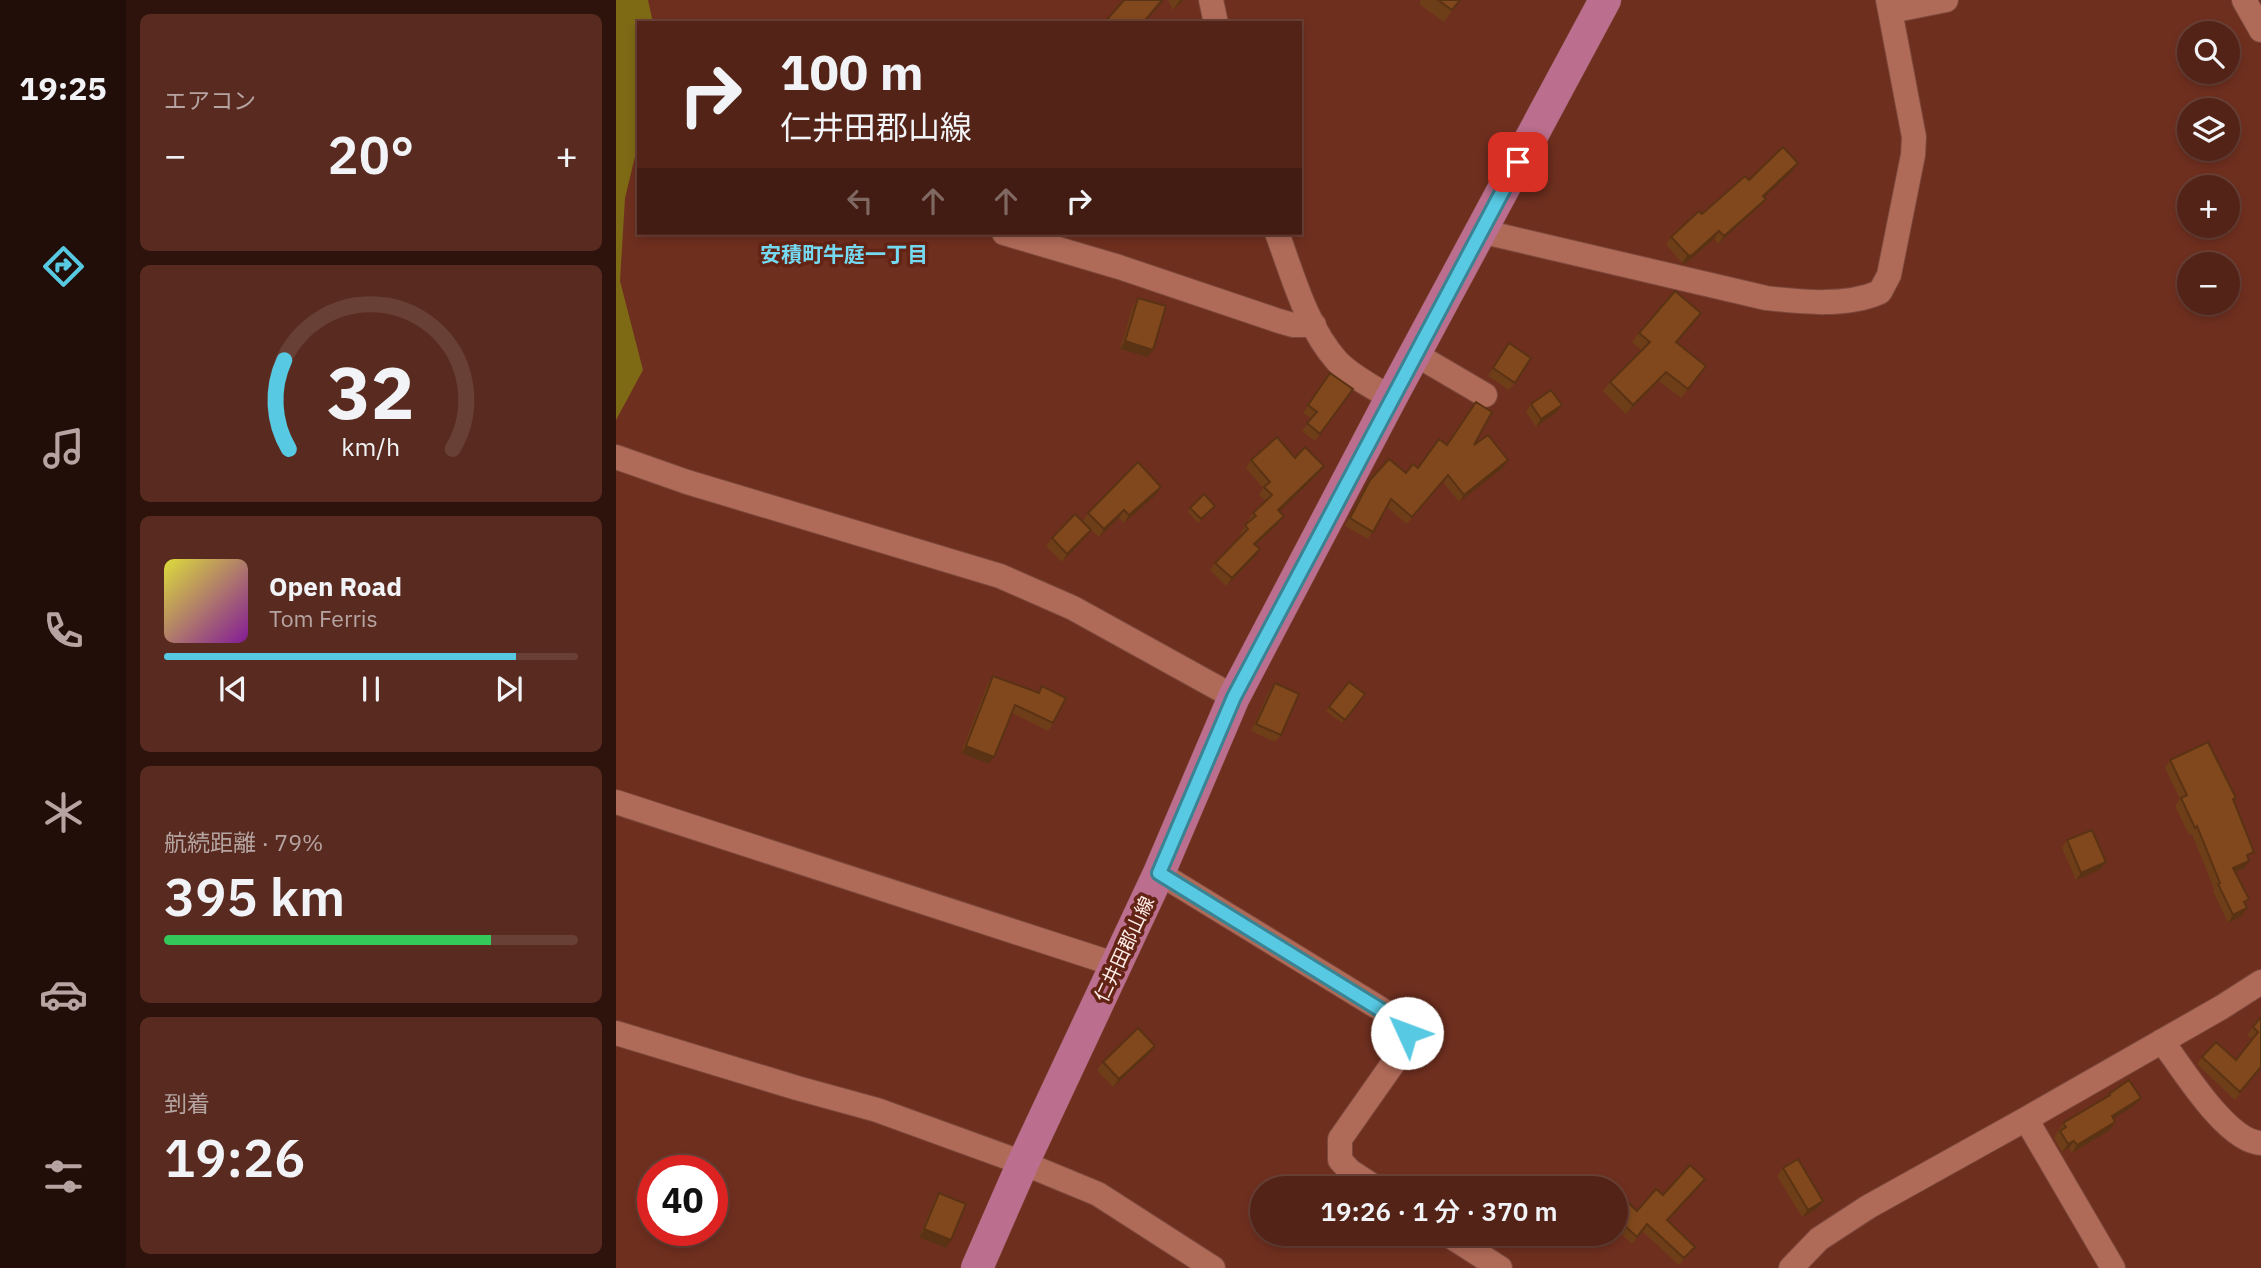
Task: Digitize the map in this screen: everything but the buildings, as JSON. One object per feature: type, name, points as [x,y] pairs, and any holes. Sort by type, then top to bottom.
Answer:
[{"type":"main road","name":"仁井田郡山線","points":[[977,1268],[1023,1163],[1159,873],[1234,697],[1605,0]]},
{"type":"street","points":[[1211,0],[1216,21]]},
{"type":"street","points":[[1480,231],[1766,298],[1800,302],[1845,300],[1868,297],[1880,292],[1889,275],[1914,146],[1912,118],[1889,5],[1946,0]]},
{"type":"street","points":[[2244,0],[2261,30]]},
{"type":"street","points":[[1011,235],[1119,267],[1279,321],[1293,325],[1314,325]]},
{"type":"street","points":[[1278,235],[1288,267],[1314,325],[1337,361],[1391,398]]},
{"type":"street","points":[[1415,354],[1485,395]]},
{"type":"street","points":[[616,457],[687,482],[1000,576],[1073,608],[1234,697]]},
{"type":"street","points":[[616,802],[1117,965]]},
{"type":"street","points":[[1159,873],[1402,1023],[1407,1033],[1406,1045],[1340,1139],[1340,1160],[1358,1176]]},
{"type":"street","points":[[1791,1268],[1819,1240],[1868,1207],[2026,1119],[2261,982]]},
{"type":"street","points":[[616,1033],[877,1110],[1023,1163],[1098,1194],[1213,1268]]},
{"type":"street","points":[[2162,1041],[2231,1129],[2249,1141],[2261,1143]]},
{"type":"street","points":[[2026,1119],[2113,1268]]},
{"type":"street","points":[[1466,1246],[1500,1268]]},
{"type":"shaded area","points":[[616,0],[648,0],[653,21],[637,21],[637,148],[625,198],[620,281],[643,370],[616,420]]},
{"type":"district","name":"安積町牛庭一丁目","points":[[844,254]]},
{"type":"route","points":[[1407,1033],[1402,1023],[1159,873],[1234,697],[1518,162]]}]
